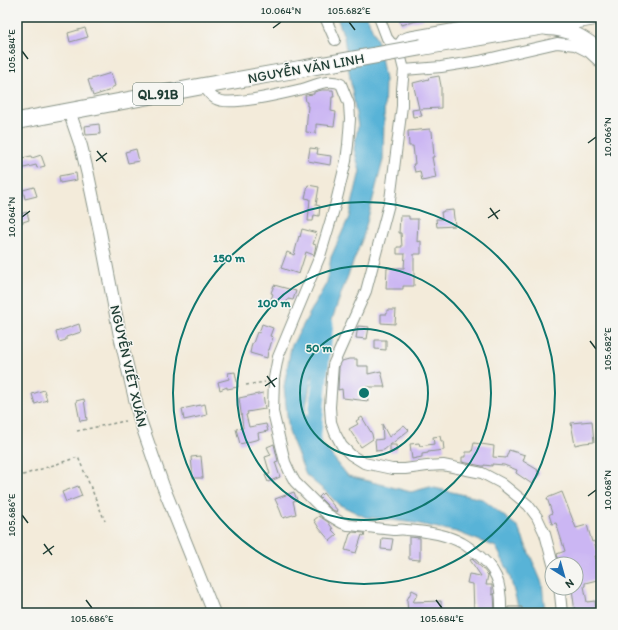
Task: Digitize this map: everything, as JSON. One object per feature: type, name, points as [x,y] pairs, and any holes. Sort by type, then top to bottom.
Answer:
[{"type":"highway","name":"NGUYỄN VĂN LINH","points":[[17,121],[422,47],[536,23],[596,17]]},
{"type":"main road","points":[[536,23],[574,33],[586,39],[601,51]]},
{"type":"street","points":[[325,17],[335,40]]},
{"type":"street","points":[[379,17],[387,38],[391,43],[398,46]]},
{"type":"street","points":[[536,23],[477,25],[408,37],[403,39],[398,46],[404,70],[402,106],[390,200],[366,291],[333,365],[330,407],[331,422],[342,446],[351,455],[364,463],[392,469],[443,465],[482,473],[501,483],[528,505],[537,518],[545,534],[551,556]]},
{"type":"street","points":[[404,70],[441,67],[479,61],[557,43],[576,45],[589,52],[601,63]]},
{"type":"street","points":[[203,86],[215,99],[228,102],[255,99],[328,82],[336,81],[341,84],[349,104],[350,119],[346,161],[335,206],[320,256],[278,357],[274,378],[273,412],[285,462],[295,482],[316,504],[334,519],[342,523],[348,525],[394,530],[405,529],[430,533],[451,538],[462,543],[481,556],[494,572],[498,582],[501,593],[501,613]]},
{"type":"street","name":"NGUYỄN VIẾT XUÂN","points":[[69,112],[81,146],[88,175],[120,336],[140,420],[163,486],[214,613]]},
{"type":"street","points":[[560,596],[562,613]]},
{"type":"path","points":[[246,384],[270,381],[274,378]]},
{"type":"path","points":[[77,431],[125,421]]},
{"type":"path","points":[[17,477],[78,457],[105,521]]},
{"type":"water","points":[[337,17],[367,17],[379,45],[385,80],[383,160],[363,237],[342,291],[311,380],[305,412],[317,437],[348,476],[411,492],[430,487],[482,499],[518,527],[542,583],[545,613],[518,613],[518,606],[508,570],[496,547],[457,532],[415,523],[365,517],[338,504],[306,475],[289,432],[284,387],[291,347],[327,282],[331,257],[349,217],[360,171],[354,149],[358,126],[344,37]]},
{"type":"building","points":[[399,17],[423,17],[424,19],[401,25]]},
{"type":"building","points":[[85,28],[88,37],[70,42],[68,33]]},
{"type":"building","points":[[111,73],[115,86],[111,88],[111,90],[93,96],[88,80]]},
{"type":"building","points":[[439,76],[441,86],[441,108],[420,109],[422,116],[413,117],[412,110],[419,109],[413,83]]},
{"type":"building","points":[[333,90],[334,97],[332,97],[331,111],[336,112],[334,126],[316,124],[316,133],[306,132],[308,106],[305,95],[314,94],[314,92]]},
{"type":"building","points":[[99,124],[100,134],[86,135],[85,126]]},
{"type":"building","points":[[430,129],[430,131],[432,131],[434,157],[432,157],[436,178],[422,181],[420,171],[415,172],[413,164],[415,164],[413,146],[409,146],[408,131]]},
{"type":"building","points":[[310,148],[318,149],[317,154],[331,156],[330,165],[308,161]]},
{"type":"building","points":[[136,149],[139,161],[128,163],[125,152]]},
{"type":"building","points":[[41,155],[45,166],[37,168],[36,165],[20,169],[18,159],[31,156],[32,158]]},
{"type":"building","points":[[76,173],[77,180],[60,183],[59,176]]},
{"type":"building","points":[[308,185],[319,187],[316,205],[320,206],[319,216],[314,215],[313,221],[308,221],[310,199],[305,198]]},
{"type":"building","points":[[34,187],[37,196],[25,199],[23,190]]},
{"type":"building","points":[[453,210],[455,226],[437,227],[436,219],[442,219],[441,212]]},
{"type":"building","points":[[27,212],[29,220],[17,224],[17,215]]},
{"type":"building","points":[[400,216],[409,216],[409,219],[418,219],[417,242],[421,241],[421,254],[414,254],[414,286],[403,286],[403,289],[386,289],[387,268],[404,268],[405,254],[397,254],[397,247],[402,247],[401,233],[399,233]]},
{"type":"building","points":[[302,229],[317,233],[313,244],[316,245],[314,255],[306,252],[299,274],[281,268],[287,252],[294,255]]},
{"type":"building","points":[[274,285],[296,291],[293,300],[288,299],[286,304],[271,299],[273,294],[271,293]]},
{"type":"building","points":[[387,310],[396,310],[395,324],[381,323],[381,314],[387,314]]},
{"type":"building","points":[[79,324],[81,332],[66,337],[66,340],[59,342],[56,332]]},
{"type":"building","points":[[262,324],[273,328],[270,336],[273,337],[268,350],[267,358],[250,353],[252,343],[257,332],[259,333]]},
{"type":"building","points":[[358,326],[369,327],[367,339],[356,338]]},
{"type":"building","points":[[375,340],[386,340],[386,350],[375,349]]},
{"type":"building","points":[[357,359],[357,366],[368,366],[368,374],[381,371],[385,387],[366,387],[368,401],[343,398],[342,389],[338,390],[339,367],[342,361]]},
{"type":"building","points":[[235,372],[238,387],[227,389],[227,387],[220,390],[218,382],[229,379],[228,373]]},
{"type":"building","points":[[44,390],[47,400],[35,404],[32,394]]},
{"type":"building","points":[[263,393],[265,409],[247,412],[248,414],[246,415],[249,427],[266,424],[268,431],[258,433],[259,439],[240,444],[236,429],[243,428],[239,398]]},
{"type":"building","points":[[84,399],[87,420],[80,421],[76,401]]},
{"type":"building","points":[[205,404],[207,415],[184,420],[182,409]]},
{"type":"building","points":[[362,417],[372,434],[373,439],[361,447],[349,429],[358,424],[356,421]]},
{"type":"building","points":[[592,421],[594,442],[575,445],[571,423]]},
{"type":"building","points":[[382,424],[389,437],[404,425],[409,430],[384,450],[376,451],[375,440],[383,439]]},
{"type":"building","points":[[440,436],[441,441],[443,441],[444,450],[428,452],[422,454],[422,457],[412,459],[410,444],[419,443],[420,446],[434,444],[433,437]]},
{"type":"building","points":[[474,443],[494,446],[493,457],[506,458],[509,450],[525,455],[523,461],[538,470],[537,471],[540,473],[532,484],[516,473],[517,470],[504,465],[492,464],[492,466],[482,466],[462,462],[462,457],[466,457],[466,452],[472,452]]},
{"type":"building","points":[[274,444],[278,461],[275,462],[280,477],[268,482],[265,475],[270,474],[265,457],[271,455],[267,447]]},
{"type":"building","points":[[390,445],[396,445],[397,451],[390,452]]},
{"type":"building","points":[[201,456],[203,478],[193,478],[191,457]]},
{"type":"building","points":[[78,486],[82,496],[66,502],[62,492]]},
{"type":"building","points":[[294,492],[297,500],[293,501],[296,514],[283,518],[275,499]]},
{"type":"building","points":[[562,492],[576,528],[587,525],[598,555],[595,556],[598,571],[601,570],[601,579],[585,583],[584,586],[584,556],[557,556],[557,554],[565,551],[556,523],[552,524],[549,515],[552,513],[547,498]]},
{"type":"building","points":[[323,493],[338,511],[337,512],[331,509],[319,497]]},
{"type":"building","points":[[319,516],[328,522],[333,529],[332,530],[337,535],[330,541],[314,520]]},
{"type":"building","points":[[352,532],[365,533],[364,536],[362,535],[356,553],[345,550]]},
{"type":"building","points":[[409,537],[420,538],[420,560],[409,559]]},
{"type":"building","points":[[382,538],[393,539],[391,550],[381,549]]},
{"type":"building","points":[[472,559],[488,575],[486,585],[492,585],[495,613],[474,613],[473,584],[467,583],[469,574],[481,576],[470,560]]},
{"type":"building","points":[[584,586],[587,602],[595,601],[596,611],[575,612],[573,596],[584,596]]},
{"type":"building","points":[[412,590],[418,593],[413,602],[441,601],[441,611],[408,613],[407,600]]},
{"type":"building","points":[[508,607],[522,607],[522,613],[508,613]]},
{"type":"waterway","points":[[312,451],[326,324]]}]
